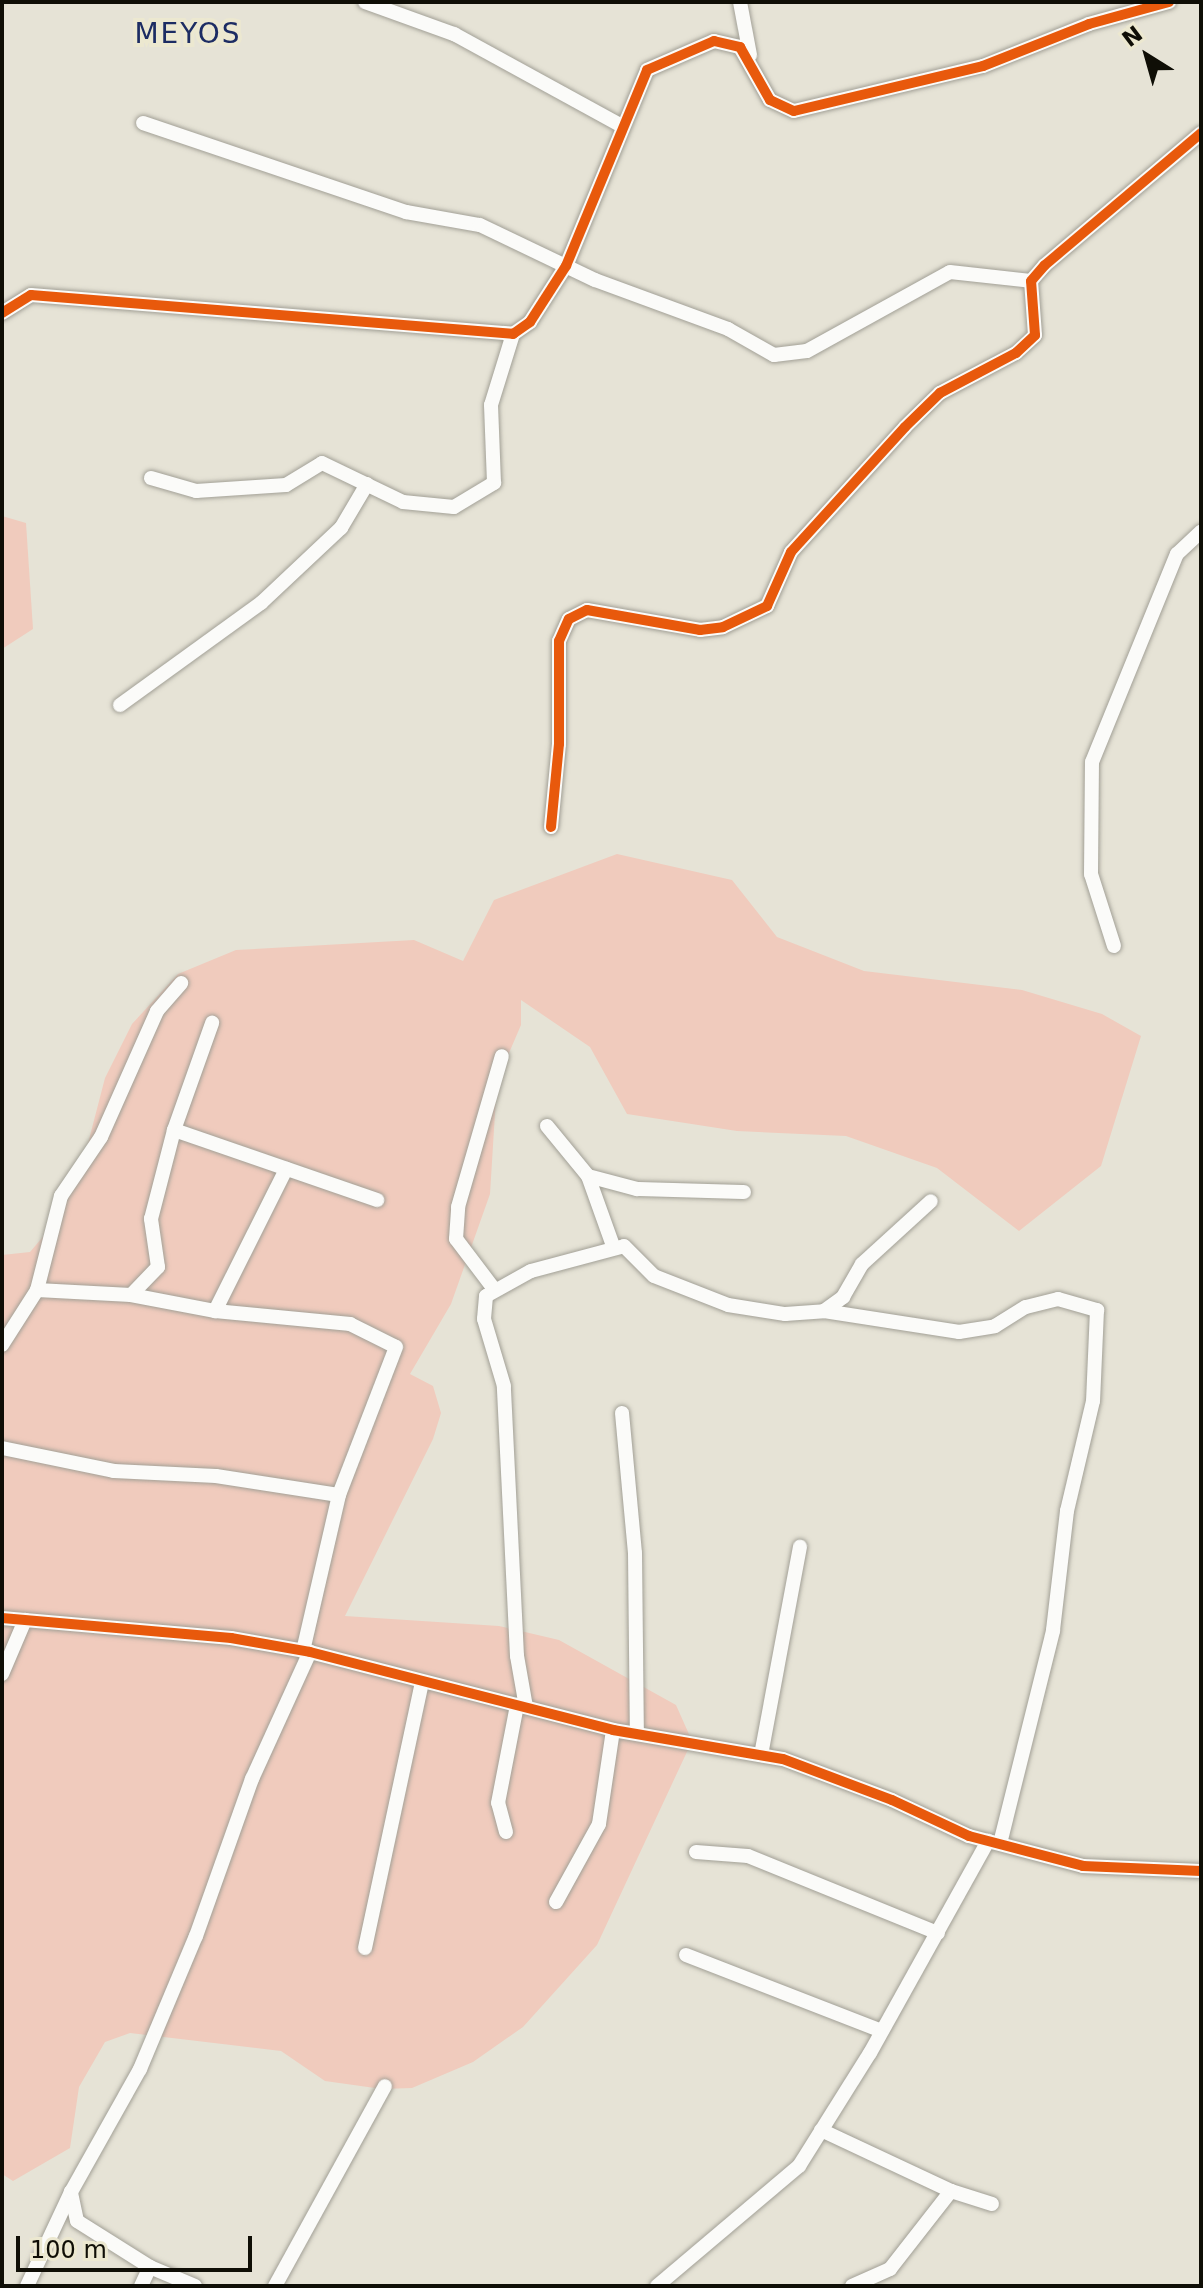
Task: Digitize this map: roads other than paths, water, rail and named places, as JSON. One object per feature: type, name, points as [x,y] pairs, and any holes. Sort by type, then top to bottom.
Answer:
[{"type":"street","points":[[365,2],[454,34],[622,126]]},
{"type":"street","points":[[740,2],[751,60],[770,100],[794,111],[983,66],[1089,24],[1169,2]]},
{"type":"street","points":[[151,478],[196,491],[286,485],[322,463],[403,502],[454,507],[494,483],[491,405],[513,334],[530,322],[566,266],[647,70],[714,41],[740,47],[751,60]]},
{"type":"street","points":[[143,123],[406,212],[480,225],[566,266],[728,329],[774,355],[807,351],[950,272],[1031,281]]},
{"type":"street","points":[[1031,281],[1106,208],[1201,133]]},
{"type":"street","points":[[551,827],[559,744],[559,641],[569,619],[587,610],[700,630],[723,627],[767,606],[791,552],[905,427],[940,393],[1016,353],[1035,335],[1031,281]]},
{"type":"street","points":[[2,313],[31,295],[513,334]]},
{"type":"street","points":[[120,705],[261,603],[341,528],[367,484]]},
{"type":"street","points":[[1114,946],[1091,874],[1092,762],[1116,713],[1177,554],[1201,532]]},
{"type":"street","points":[[2,1345],[37,1290],[61,1196],[101,1137],[157,1011],[181,983]]},
{"type":"street","points":[[131,1295],[158,1267],[151,1219],[174,1130],[212,1023]]},
{"type":"street","points":[[494,1289],[456,1239],[458,1207],[502,1056]]},
{"type":"street","points":[[547,1126],[588,1176],[613,1246]]},
{"type":"street","points":[[174,1130],[377,1200]]},
{"type":"street","points":[[215,1311],[286,1169]]},
{"type":"street","points":[[588,1176],[637,1189],[744,1192]]},
{"type":"street","points":[[824,1311],[843,1297],[862,1264],[931,1201]]},
{"type":"street","points":[[506,1832],[498,1803],[522,1706],[504,1386],[482,1307],[494,1289],[531,1271],[613,1246],[624,1246],[654,1276],[728,1305],[785,1314],[824,1311],[959,1332],[995,1326],[1026,1307],[1058,1299],[1097,1310],[1093,1401],[1067,1511],[1053,1631],[994,1843],[799,2166],[657,2286]]},
{"type":"street","points":[[27,2286],[71,2192],[140,2069],[196,1936],[252,1779],[306,1651],[339,1495],[396,1347],[350,1324],[215,1311],[131,1295],[37,1290]]},
{"type":"street","points":[[622,1413],[635,1553],[637,1732]]},
{"type":"street","points":[[2,1448],[114,1471],[216,1476],[339,1495]]},
{"type":"street","points":[[761,1755],[800,1547]]},
{"type":"street","points":[[2,1618],[231,1638],[306,1651],[613,1730],[761,1755],[892,1800],[994,1843],[1083,1866],[1201,1871]]},
{"type":"street","points":[[2,1674],[25,1620]]},
{"type":"street","points":[[365,1948],[422,1682]]},
{"type":"street","points":[[556,1902],[599,1824],[613,1730]]},
{"type":"street","points":[[696,1852],[748,1856],[938,1933]]},
{"type":"street","points":[[686,1955],[882,2031]]},
{"type":"street","points":[[275,2286],[385,2086]]},
{"type":"street","points":[[821,2130],[951,2191],[992,2204]]},
{"type":"street","points":[[852,2286],[890,2269],[951,2191]]},
{"type":"street","points":[[71,2192],[77,2221],[150,2267],[195,2286]]},
{"type":"street","points":[[141,2286],[150,2267]]},
{"type":"district","name":"MEYOS","points":[[188,34]]}]
